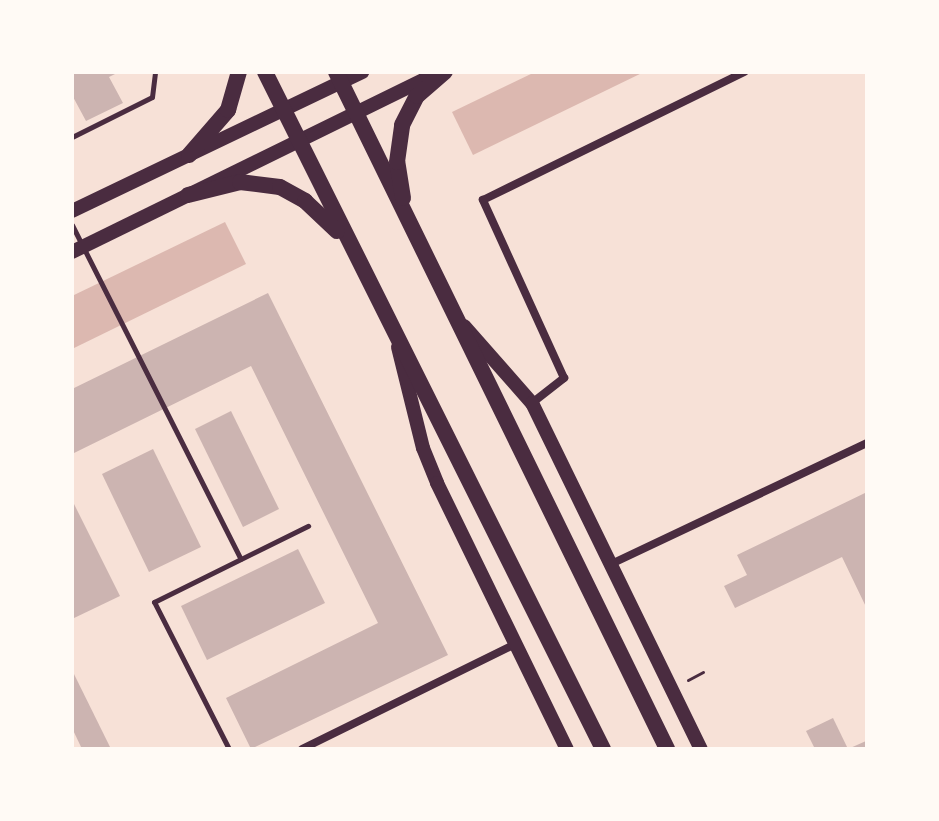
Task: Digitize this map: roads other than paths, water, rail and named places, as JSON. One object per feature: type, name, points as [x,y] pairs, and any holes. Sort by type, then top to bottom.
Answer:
[{"type":"main road","points":[[189,155],[228,110],[239,72]]},
{"type":"main road","points":[[265,72],[603,749]]},
{"type":"main road","points":[[72,211],[283,110],[338,77],[362,72]]},
{"type":"main road","points":[[78,250],[297,140],[442,72]]},
{"type":"main road","points":[[408,223],[397,162],[399,134],[417,96],[442,72]]},
{"type":"main road","points":[[338,77],[667,749]]},
{"type":"main road","points":[[188,195],[240,182],[280,187],[329,220],[352,251]]},
{"type":"main road","points":[[457,319],[532,403],[701,749]]},
{"type":"main road","points":[[396,339],[423,448],[437,483],[567,749]]},
{"type":"street","points":[[532,403],[564,378],[483,200],[744,72]]},
{"type":"street","points":[[609,565],[867,443]]},
{"type":"street","points":[[302,749],[515,644]]},
{"type":"lane","points":[[72,137],[152,97],[155,72]]},
{"type":"lane","points":[[72,225],[78,250],[94,269],[241,559]]},
{"type":"lane","points":[[229,749],[154,602],[308,526]]}]
